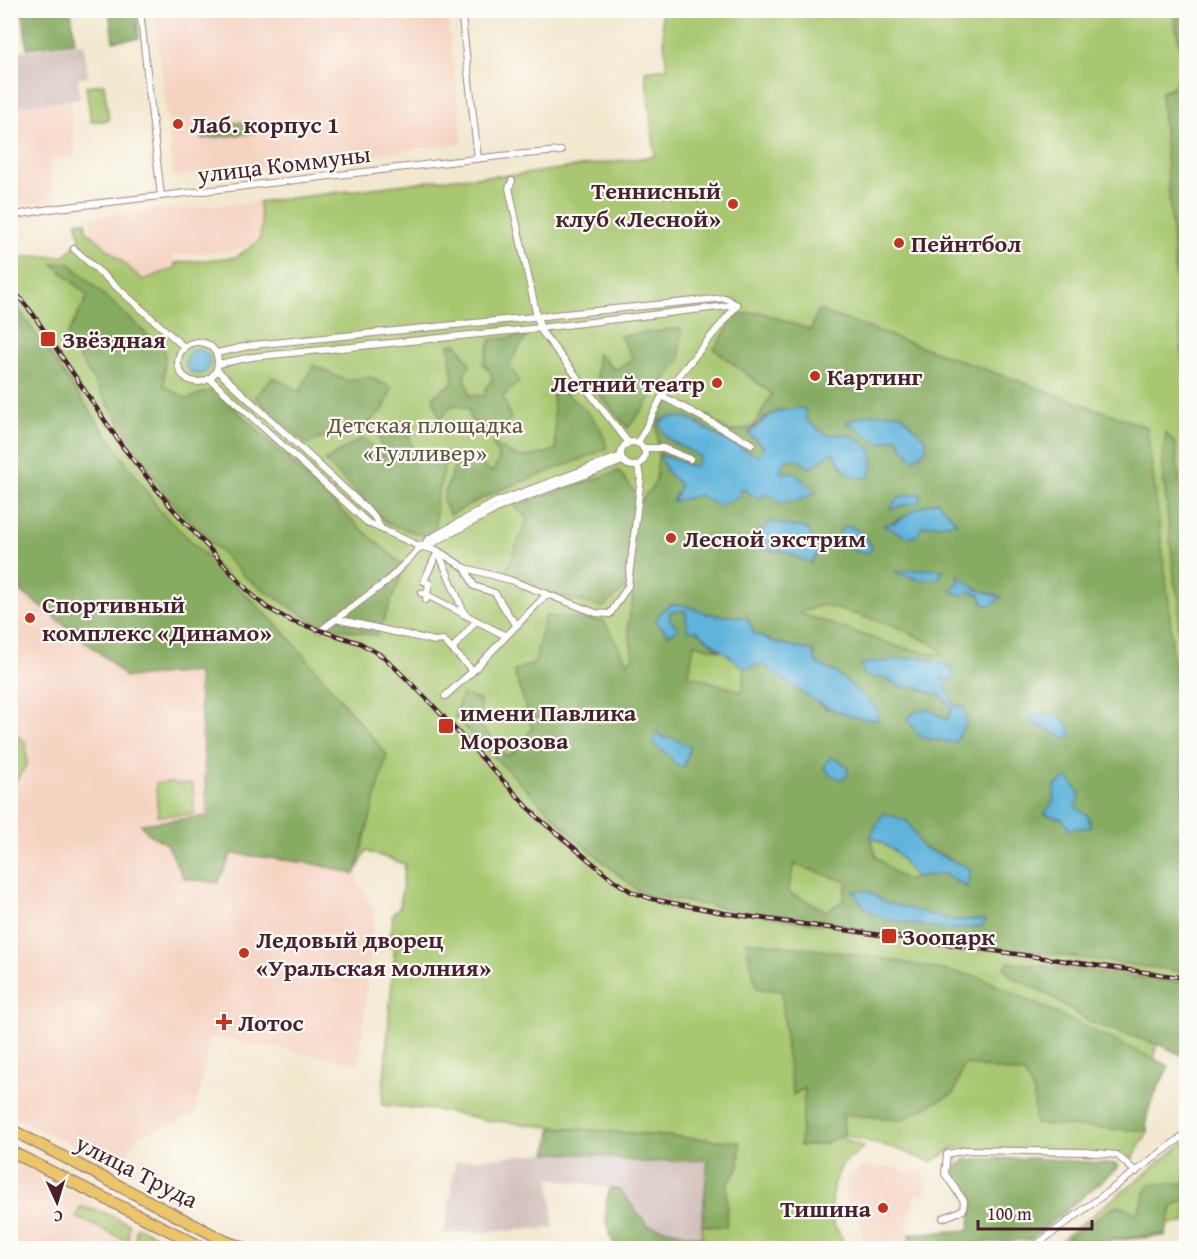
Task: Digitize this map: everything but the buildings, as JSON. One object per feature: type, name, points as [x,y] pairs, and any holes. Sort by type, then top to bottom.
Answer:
[{"type":"main road","name":"улица Труда","points":[[10,1129],[227,1242],[245,1248]]},
{"type":"main road","points":[[29,1161],[38,1143]]},
{"type":"main road","name":"улица Труда","points":[[10,1151],[204,1248]]},
{"type":"street","points":[[140,10],[161,196]]},
{"type":"street","points":[[461,10],[478,159]]},
{"type":"street","name":"улица Коммуны","points":[[10,216],[50,209],[561,151]]},
{"type":"street","points":[[512,181],[509,188],[540,328],[628,442],[663,448],[690,459]]},
{"type":"street","points":[[74,249],[184,347]]},
{"type":"street","points":[[217,353],[253,345],[725,298],[737,305]]},
{"type":"street","points":[[218,367],[252,357],[540,328],[737,305]]},
{"type":"street","points":[[628,442],[621,449],[622,459],[629,465],[637,465],[643,460],[641,446],[662,396],[737,305]]},
{"type":"street","points":[[202,342],[208,344],[217,353],[218,367],[210,379],[204,382],[190,381],[180,372],[178,359],[184,347],[202,342]]},
{"type":"street","points":[[218,367],[374,516],[380,527]]},
{"type":"street","points":[[210,379],[368,523],[419,546],[438,551],[465,568],[510,580],[596,613],[610,614],[628,585],[641,477],[637,465]]},
{"type":"street","points":[[662,396],[752,444]]},
{"type":"street","points":[[320,631],[386,582],[419,546],[429,539],[496,502],[622,459]]},
{"type":"street","points":[[438,551],[424,581],[429,583],[425,596],[506,636]]},
{"type":"street","points":[[438,551],[465,615]]},
{"type":"street","points":[[465,568],[474,586],[495,593],[517,625]]},
{"type":"street","points":[[445,696],[473,671],[547,594]]},
{"type":"street","points":[[336,619],[435,641],[443,640],[473,671]]},
{"type":"street","points":[[452,649],[476,621]]},
{"type":"street","points":[[1032,1248],[1186,1134]]},
{"type":"street","points":[[943,1218],[963,1210],[964,1201],[945,1174],[947,1154],[955,1151],[1117,1155],[1136,1172]]},
{"type":"shaded area","points":[[155,11],[447,11],[463,143],[173,177]]},
{"type":"shaded area","points":[[84,43],[88,77],[78,78],[80,99],[11,107],[11,52]]},
{"type":"shaded area","points":[[70,100],[76,157],[50,161],[53,201],[11,206],[10,107]]},
{"type":"shaded area","points":[[259,202],[262,226],[260,241],[235,251],[173,255],[174,266],[143,278],[93,235],[90,216]]},
{"type":"shaded area","points":[[10,583],[110,661],[125,677],[198,671],[208,816],[144,823],[148,833],[167,844],[184,878],[232,853],[316,864],[355,874],[375,913],[359,1063],[210,1037],[195,1115],[136,1137],[123,1161],[116,1166],[11,1116]]},
{"type":"shaded area","points":[[547,1153],[587,1154],[662,1163],[708,1160],[702,1238],[647,1225],[620,1190],[550,1178],[554,1228],[443,1234],[448,1215],[455,1161]]},
{"type":"shaded area","points":[[10,1160],[49,1180],[181,1248],[11,1248]]},
{"type":"shaded area","points":[[862,1167],[900,1168],[905,1172],[924,1170],[926,1194],[915,1196],[909,1221],[910,1247],[862,1248],[860,1212],[846,1211],[848,1180]]},
{"type":"green space","points":[[10,11],[71,11],[75,42],[27,48],[23,14],[11,16]]},
{"type":"green space","points":[[109,11],[136,11],[139,38],[113,41]]},
{"type":"green space","name":"Детская площадка «Гулливер»","points":[[661,11],[1186,11],[1186,1007],[1159,1029],[1145,1125],[1148,1131],[1133,1158],[955,1148],[931,1162],[894,1148],[844,1135],[839,1137],[864,1147],[842,1165],[833,1185],[833,1223],[846,1245],[805,1248],[726,1248],[702,1238],[702,1225],[726,1227],[727,1184],[739,1167],[739,1142],[552,1127],[486,1120],[443,1111],[382,1105],[393,968],[396,965],[393,955],[396,952],[390,945],[393,914],[400,907],[405,864],[366,851],[355,874],[316,864],[232,853],[218,883],[184,878],[167,844],[148,833],[141,824],[208,816],[198,672],[125,677],[110,661],[11,583],[11,257],[65,256],[80,239],[77,222],[86,221],[86,230],[143,280],[175,268],[175,263],[236,257],[259,241],[262,226],[259,202],[455,178],[515,175],[655,156],[645,71],[667,68]]},
{"type":"green space","points":[[1173,11],[1186,11],[1186,378],[1182,358],[1161,93],[1175,85],[1183,63]]},
{"type":"green space","points":[[104,84],[109,120],[91,122],[86,86]]},
{"type":"green space","points":[[251,121],[253,133],[202,139],[201,127]]},
{"type":"green space","points":[[68,262],[165,351],[164,386],[187,399],[214,389],[358,526],[405,567],[377,636],[318,625],[247,579],[166,496],[66,337],[88,296],[53,264]]},
{"type":"green space","points":[[10,297],[160,511],[286,634],[387,755],[355,874],[316,864],[232,853],[218,883],[184,878],[167,844],[148,833],[141,824],[208,816],[198,672],[125,677],[110,661],[11,583]]},
{"type":"green space","points":[[818,310],[1147,427],[1169,604],[1186,828],[1186,972],[792,920],[642,894],[576,839],[454,716],[462,694],[480,700],[480,725],[506,756],[515,752],[532,728],[514,671],[535,663],[545,616],[604,621],[627,662],[633,657],[628,625],[633,598],[626,588],[603,607],[558,596],[505,574],[528,518],[514,506],[619,471],[641,501],[656,481],[657,422],[671,397],[708,416],[729,432],[753,427],[772,394],[714,349],[736,315],[760,312],[811,330]],"holes":[[[783,409],[807,421],[827,435],[851,435],[869,478],[861,478],[846,472],[834,451],[799,460],[786,459],[758,499],[743,489],[673,501],[680,485],[661,455],[695,467],[700,456],[667,438],[688,418],[719,437],[758,456],[764,447],[749,433],[765,417]],[[847,422],[926,440],[903,448],[898,437],[880,444]],[[937,501],[956,523],[922,526],[884,525]],[[771,521],[806,528],[811,563],[783,551]],[[957,575],[976,589],[1001,597],[983,604],[980,595],[951,589],[960,582]],[[669,605],[684,605],[708,614],[747,618],[753,633],[777,643],[813,651],[816,663],[838,674],[876,709],[827,709],[763,664],[744,668],[743,692],[689,675],[694,644],[721,651],[696,630],[685,610],[670,612],[669,618]],[[823,605],[893,625],[935,645],[944,656],[899,647],[799,613]],[[910,658],[951,680],[942,678],[955,706],[955,743],[947,721],[952,709],[943,697],[915,687],[901,687],[885,678],[873,676],[861,664]],[[1041,714],[1054,717],[1067,738],[1033,723]],[[907,821],[922,847],[950,858],[966,887],[944,874],[915,877],[909,881],[896,874],[876,856],[871,836]],[[794,864],[847,882],[843,901],[827,911],[788,892]]]},
{"type":"green space","points":[[681,328],[680,360],[628,428],[597,392],[597,353],[615,370],[633,359],[620,336]]},
{"type":"green space","points":[[527,336],[509,364],[519,381],[503,396],[511,419],[492,433],[471,420],[468,408],[452,405],[440,420],[433,396],[453,383],[449,345],[457,344],[471,365],[465,372],[469,395],[485,396],[485,389],[492,380],[490,371],[483,364],[491,340]]},
{"type":"green space","points":[[313,365],[346,381],[368,376],[392,388],[384,408],[371,421],[306,444],[255,397],[273,377],[300,392]]},
{"type":"green space","points":[[558,387],[595,421],[607,449],[490,494],[450,515],[443,500],[445,492],[454,467],[468,458],[493,472],[499,459],[493,443],[509,453],[523,457],[556,450],[553,395]]},
{"type":"green space","points":[[397,421],[406,425],[414,454],[430,466],[445,464],[436,503],[436,530],[426,536],[388,524],[325,461],[362,438],[384,456],[378,435]]},
{"type":"green space","points":[[1166,433],[1175,443],[1186,536],[1186,649],[1178,630],[1179,599],[1175,585],[1162,460]]},
{"type":"green space","points":[[11,730],[26,743],[27,765],[11,786]]},
{"type":"green space","points":[[174,782],[175,784],[193,783],[194,814],[158,816],[156,783]]},
{"type":"green space","points":[[745,941],[870,956],[979,977],[1169,1066],[1149,1108],[1146,1125],[1148,1131],[1035,1124],[1034,1093],[1024,1074],[964,1064],[954,1093],[901,1120],[843,1114],[844,1135],[823,1144],[800,1146],[805,1088],[793,1095],[786,1049],[782,991],[757,988]]},
{"type":"green space","points":[[1008,962],[1186,983],[1186,1057],[1162,1046],[1090,1022],[1046,993],[1012,977],[1004,968]]},
{"type":"green space","points":[[552,1127],[740,1142],[739,1167],[727,1184],[726,1227],[702,1225],[708,1160],[641,1162],[587,1154],[547,1153]]},
{"type":"green space","points":[[1186,1141],[1186,1223],[1165,1224],[1165,1236],[1062,1245],[1061,1240]]},
{"type":"green space","points":[[1030,1158],[1118,1164],[1118,1168],[1030,1240],[910,1247],[910,1234],[969,1230],[973,1205],[956,1180],[955,1168],[966,1159]]},
{"type":"green space","points":[[1186,1183],[1186,1199],[1172,1207],[1166,1234],[1068,1244],[1068,1238],[1118,1204],[1137,1214],[1149,1184]]},
{"type":"green space","points":[[610,1188],[620,1190],[647,1225],[702,1238],[726,1248],[618,1248],[607,1228],[606,1204]]},
{"type":"green space","points":[[80,1207],[102,1212],[129,1224],[128,1241],[76,1217]]},
{"type":"green space","points":[[138,1227],[180,1248],[136,1246]]},
{"type":"water","points":[[198,350],[207,353],[210,362],[207,371],[198,374],[189,371],[186,362],[189,353]]},
{"type":"water","points":[[805,408],[807,421],[827,435],[851,435],[871,449],[873,461],[869,478],[850,475],[833,452],[809,468],[799,460],[786,459],[780,472],[793,472],[816,492],[803,499],[781,503],[768,493],[758,499],[743,489],[739,491],[740,496],[718,506],[699,495],[673,502],[680,485],[667,472],[660,455],[695,467],[700,456],[669,439],[661,429],[660,422],[669,417],[688,418],[719,437],[758,456],[764,447],[749,434],[774,413]]},
{"type":"water","points":[[900,413],[926,440],[925,451],[913,459],[903,448],[898,437],[880,444],[846,422],[869,414]]},
{"type":"water","points":[[921,494],[919,502],[890,509],[896,501],[903,497]]},
{"type":"water","points":[[937,501],[957,523],[922,526],[918,535],[909,538],[883,525],[897,522],[916,509]]},
{"type":"water","points":[[771,521],[806,528],[820,549],[811,563],[783,551],[766,550],[757,536]]},
{"type":"water","points":[[851,526],[866,538],[872,548],[871,551],[864,554],[848,548],[838,538],[841,528]]},
{"type":"water","points":[[923,569],[944,570],[938,579],[927,578],[922,581],[895,572]]},
{"type":"water","points":[[957,574],[976,589],[1001,597],[990,606],[983,604],[980,595],[969,591],[962,596],[950,590],[960,582]]},
{"type":"water","points":[[669,605],[684,605],[708,614],[748,618],[753,633],[777,643],[813,651],[816,663],[838,674],[877,709],[878,720],[861,718],[831,709],[803,693],[763,664],[744,668],[696,630],[688,631],[685,610],[670,612],[669,618],[678,628],[669,634],[656,622],[660,613]]},
{"type":"water","points":[[921,657],[948,666],[955,674],[951,680],[942,678],[955,706],[964,706],[966,723],[955,743],[921,737],[907,719],[916,712],[928,709],[947,720],[952,709],[943,697],[915,687],[901,687],[885,678],[865,676],[861,664]]},
{"type":"water","points":[[1032,714],[1061,717],[1069,726],[1071,735],[1067,739],[1033,723]]},
{"type":"water","points":[[657,732],[665,739],[671,737],[690,747],[684,767],[675,765],[670,756],[653,744]]},
{"type":"water","points":[[830,757],[840,761],[848,768],[847,776],[842,780],[830,775],[824,767]]},
{"type":"water","points":[[1068,777],[1080,794],[1076,808],[1088,816],[1091,827],[1069,829],[1062,819],[1045,814],[1054,799],[1055,786]]},
{"type":"water","points":[[883,813],[907,821],[922,847],[971,869],[967,887],[944,874],[915,877],[896,852],[871,836]]},
{"type":"water","points":[[853,891],[868,891],[885,902],[951,920],[985,920],[982,926],[948,930],[900,922],[873,914]]},
{"type":"railway","points":[[10,286],[33,314],[122,446],[172,508],[251,594],[266,607],[291,621],[360,643],[384,657],[426,698],[538,818],[613,880],[632,892],[652,899],[724,913],[1186,978]]},
{"type":"place","name":"Лаб. корпус 1","points":[[178,124]]},
{"type":"place","name":"Теннисный клуб «Лесной»","points":[[733,204]]},
{"type":"place","name":"Пейнтбол","points":[[899,243]]},
{"type":"place","name":"Звёздная","points":[[48,339]]},
{"type":"place","name":"Картинг","points":[[815,376]]},
{"type":"place","name":"Летний театр","points":[[717,383]]},
{"type":"place","name":"Лесной экстрим","points":[[671,538]]},
{"type":"place","name":"Спортивный комплекс «Динамо»","points":[[30,618]]},
{"type":"place","name":"имени Павлика Морозова","points":[[446,726]]},
{"type":"place","name":"Зоопарк","points":[[889,936]]},
{"type":"place","name":"Ледовый дворец «Уральская молния»","points":[[244,953]]},
{"type":"place","name":"Лотос","points":[[224,1022]]},
{"type":"place","name":"Тишина","points":[[883,1208]]}]
